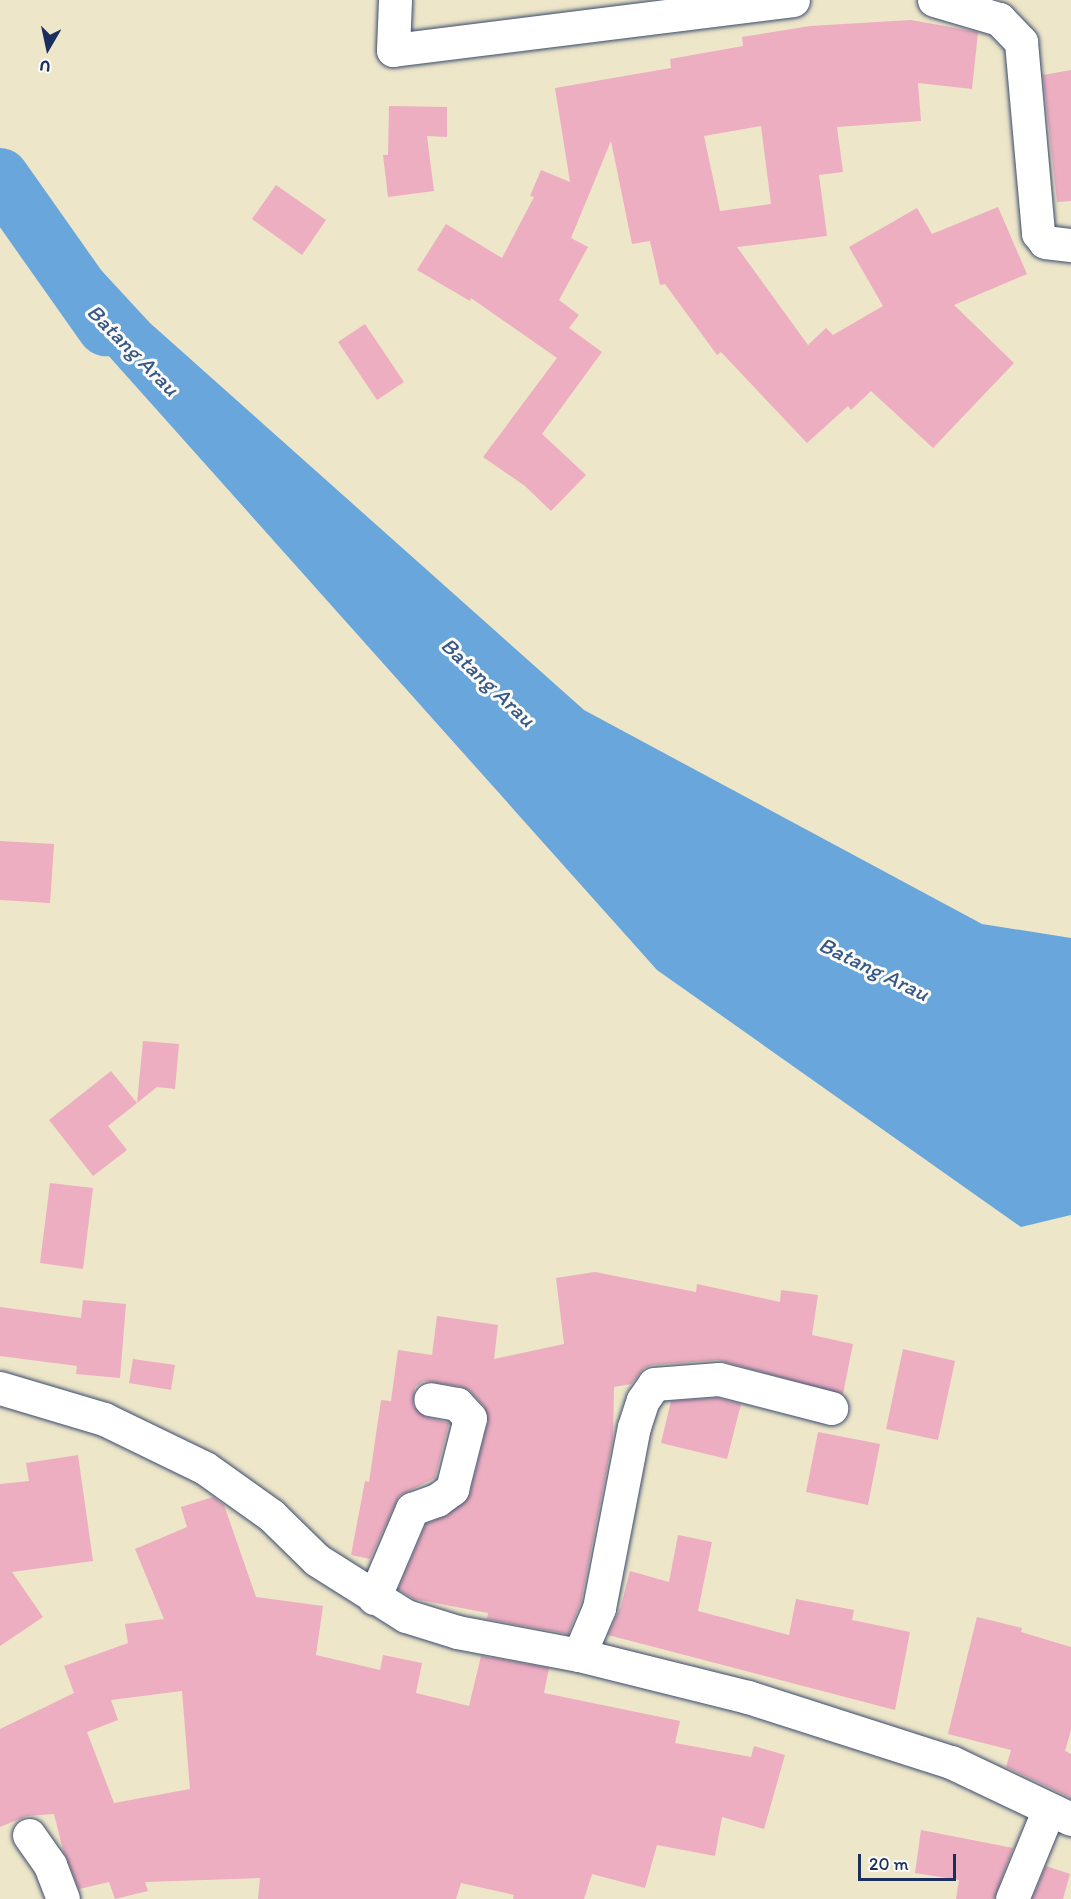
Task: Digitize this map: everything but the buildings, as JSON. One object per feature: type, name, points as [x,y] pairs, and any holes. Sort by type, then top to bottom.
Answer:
[{"type":"street","points":[[396,0],[393,51],[793,0]]},
{"type":"street","points":[[934,0],[999,19],[1021,42],[1038,232],[1045,242],[1071,245]]},
{"type":"street","points":[[579,1655],[598,1608],[634,1427],[642,1400],[654,1384],[719,1379],[831,1408]]},
{"type":"street","points":[[0,1388],[104,1419],[206,1468],[271,1515],[317,1560],[374,1598],[406,1616],[457,1632],[579,1655],[748,1697],[951,1762],[1060,1814],[1012,1899]]},
{"type":"street","points":[[374,1598],[412,1509],[437,1500],[452,1489],[470,1418],[457,1404],[430,1399]]},
{"type":"street","points":[[28,1835],[51,1865],[63,1899]]},
{"type":"water","points":[[76,243],[150,323],[584,710],[982,924],[1071,938],[1071,1215],[1021,1227],[657,970],[40,279]]},
{"type":"waterway","name":"Batang Arau","points":[[0,177],[106,327]]}]
